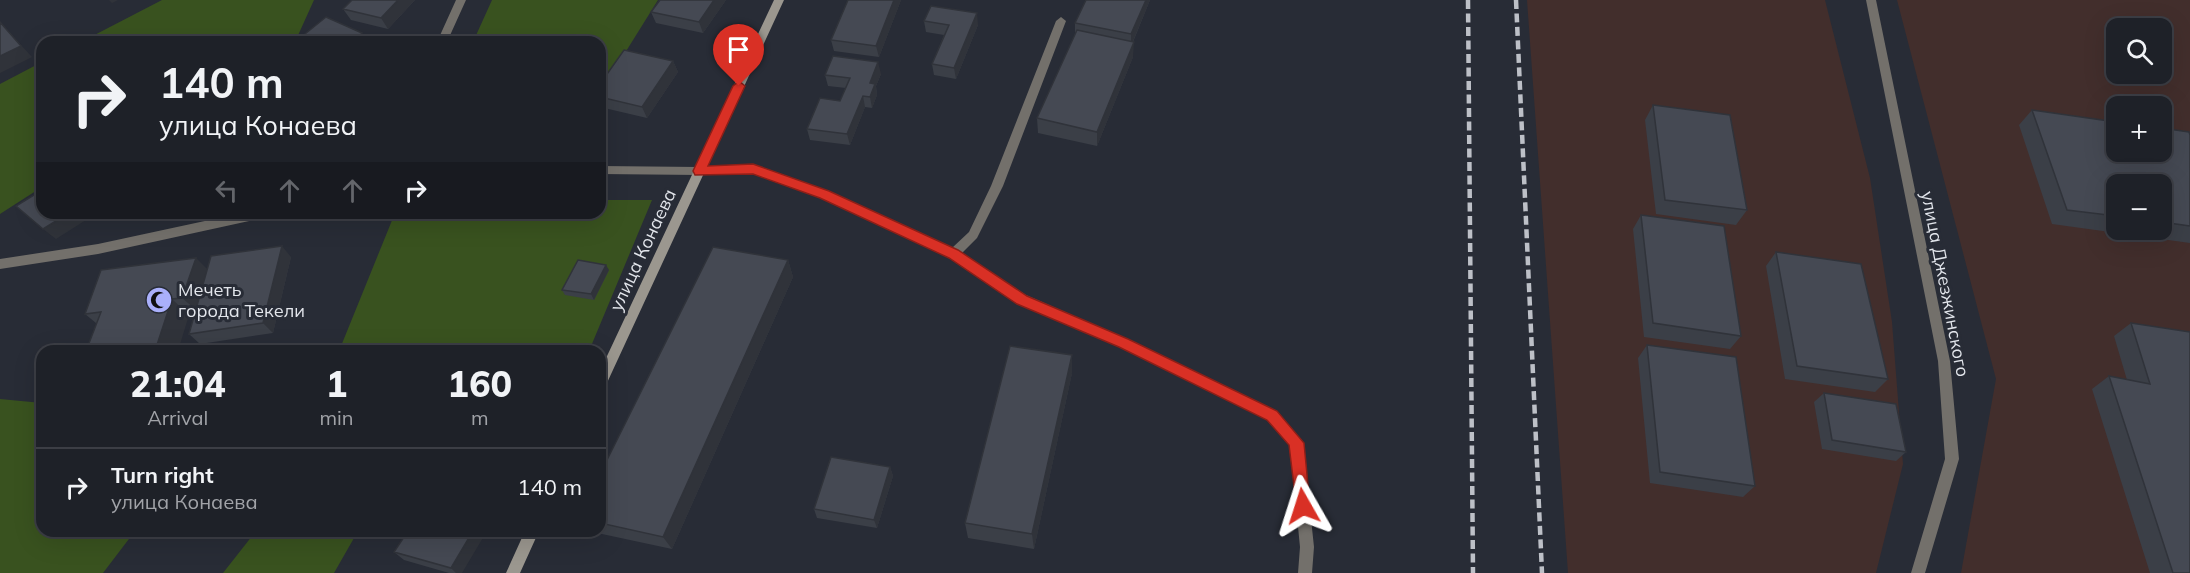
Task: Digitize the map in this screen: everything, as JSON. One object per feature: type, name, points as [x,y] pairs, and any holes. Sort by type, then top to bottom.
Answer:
[{"type":"main road","name":"улица Конаева","points":[[606,372],[779,0]]},
{"type":"main road","points":[[513,573],[529,537]]},
{"type":"street","points":[[445,36],[461,0]]},
{"type":"street","name":"улица Джезжинского","points":[[1871,0],[1944,361],[1952,459],[1918,573]]},
{"type":"street","points":[[954,254],[973,235],[997,186],[1061,21]]},
{"type":"street","points":[[606,170],[753,169],[825,194],[954,254],[1022,300],[1124,343],[1272,416],[1296,443],[1307,547],[1305,573]]},
{"type":"street","points":[[0,264],[98,249],[236,219]]},
{"type":"shaded area","points":[[1527,0],[1825,0],[1870,178],[1892,322],[1903,464],[1876,573],[1568,573]]},
{"type":"shaded area","points":[[1897,0],[2190,0],[2190,573],[1961,573],[1996,379]]},
{"type":"green space","points":[[162,0],[314,0],[298,36],[93,36]]},
{"type":"green space","points":[[492,0],[658,0],[606,83],[606,36],[476,36]]},
{"type":"green space","points":[[36,65],[36,191],[0,214],[0,84]]},
{"type":"green space","points":[[606,200],[652,200],[592,345],[341,345],[393,219],[606,219]]},
{"type":"green space","points":[[0,399],[36,402],[36,537],[130,537],[103,573],[0,573]]},
{"type":"green space","points":[[251,537],[355,537],[334,573],[223,573]]},
{"type":"building","points":[[352,0],[398,0],[381,18],[343,9]]},
{"type":"building","points":[[660,0],[714,0],[699,22],[651,12]]},
{"type":"building","points":[[848,0],[894,0],[876,46],[831,40]]},
{"type":"building","points":[[1086,0],[1146,0],[1131,34],[1075,23]]},
{"type":"building","points":[[931,6],[977,13],[954,68],[932,64],[949,25],[924,21]]},
{"type":"building","points":[[326,17],[362,33],[358,36],[302,36]]},
{"type":"building","points":[[0,22],[21,46],[0,56]]},
{"type":"building","points":[[1077,30],[1134,42],[1097,132],[1037,118]]},
{"type":"building","points":[[624,50],[673,61],[642,107],[606,98],[606,76]]},
{"type":"building","points":[[833,56],[878,62],[870,83],[875,84],[870,97],[863,96],[847,134],[807,129],[820,98],[840,101],[850,78],[825,75]]},
{"type":"building","points":[[1653,105],[1730,115],[1747,210],[1665,200]]},
{"type":"building","points":[[2032,110],[2106,121],[2106,162],[2172,162],[2172,129],[2189,132],[2190,226],[2172,223],[2172,174],[2106,174],[2106,215],[2067,210]]},
{"type":"building","points":[[36,194],[36,219],[59,219],[43,229],[16,206]]},
{"type":"building","points":[[1641,215],[1724,226],[1741,336],[1653,323]]},
{"type":"building","points":[[282,246],[263,323],[189,334],[211,256]]},
{"type":"building","points":[[713,247],[788,260],[663,537],[606,524],[606,462]]},
{"type":"building","points":[[1776,252],[1861,264],[1888,379],[1797,366]]},
{"type":"building","points":[[196,258],[182,298],[172,299],[157,345],[88,345],[101,312],[85,314],[101,270]]},
{"type":"building","points":[[578,260],[606,265],[591,294],[562,290]]},
{"type":"building","points":[[2131,323],[2190,332],[2190,573],[2173,573],[2109,376],[2150,384]]},
{"type":"building","points":[[1647,345],[1736,357],[1755,486],[1660,472]]},
{"type":"building","points":[[1010,346],[1072,355],[1032,534],[965,523]]},
{"type":"building","points":[[1824,393],[1896,404],[1906,452],[1832,440]]},
{"type":"building","points":[[831,457],[890,467],[874,520],[814,509]]},
{"type":"building","points":[[404,537],[469,537],[451,568],[394,552]]},
{"type":"railway","points":[[1468,0],[1473,573]]},
{"type":"railway","points":[[1516,0],[1542,573]]},
{"type":"place","name":"Мечеть города Текели","points":[[159,300]]},
{"type":"route","points":[[739,86],[699,171],[753,169],[825,194],[954,254],[1022,300],[1124,343],[1272,416],[1296,443],[1303,506]]}]
